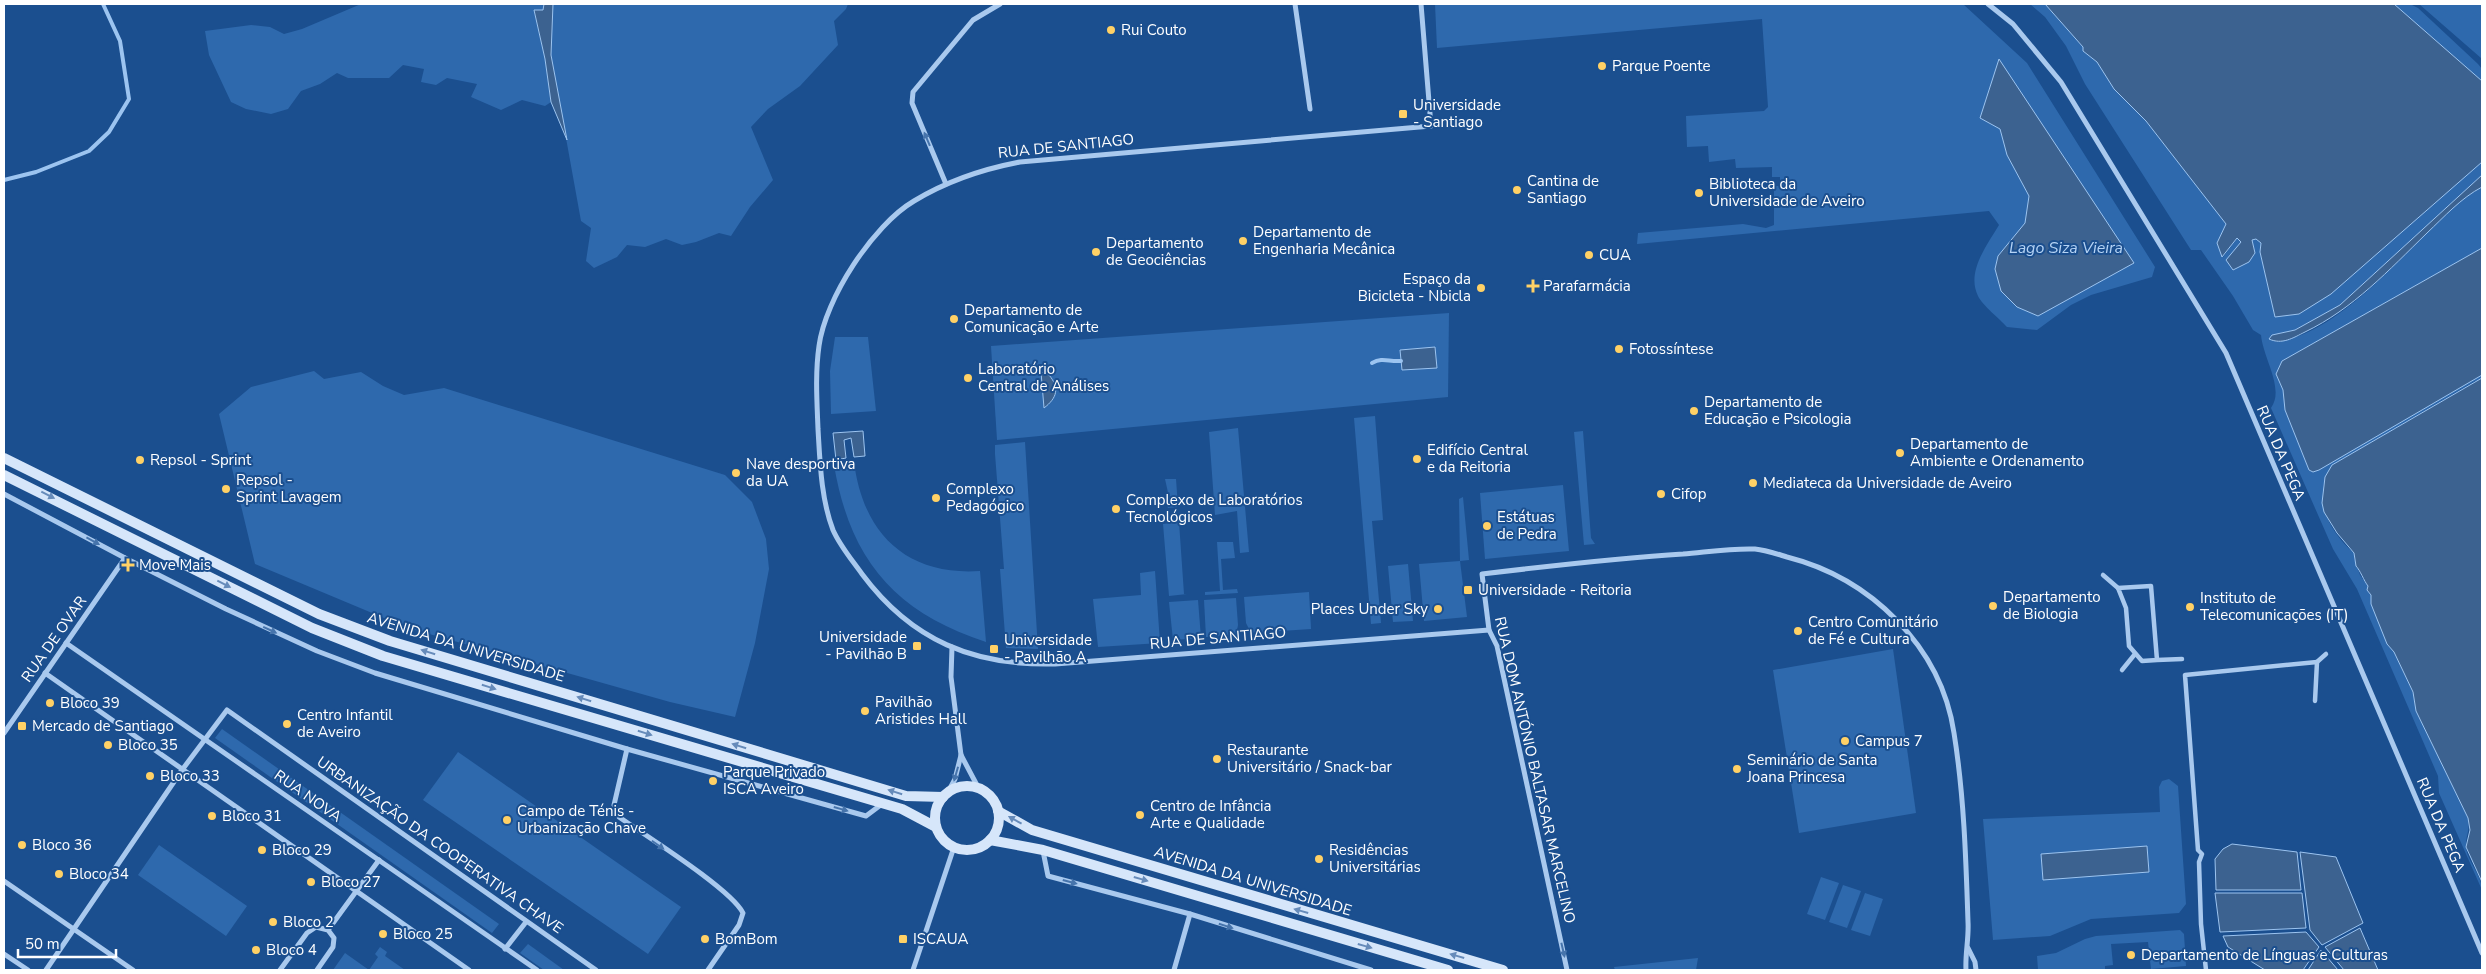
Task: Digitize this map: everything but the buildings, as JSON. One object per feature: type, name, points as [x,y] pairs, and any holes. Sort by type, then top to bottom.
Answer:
[{"type":"main road","name":"AVENIDA DA UNIVERSIDADE","points":[[4,458],[319,614],[390,641],[906,796],[946,795]]},
{"type":"main road","name":"AVENIDA DA UNIVERSIDADE","points":[[4,475],[312,628],[383,656],[902,809],[936,827]]},
{"type":"main road","points":[[963,787],[979,789],[988,794],[998,811],[998,821],[990,840],[973,850],[954,847],[940,836],[936,827],[936,812],[946,795],[963,787]]},
{"type":"main road","name":"AVENIDA DA UNIVERSIDADE","points":[[998,811],[1032,830],[1503,970]]},
{"type":"main road","name":"AVENIDA DA UNIVERSIDADE","points":[[990,840],[1043,850],[1448,970]]},
{"type":"street","points":[[946,184],[912,103],[913,92],[973,20],[1000,4]]},
{"type":"street","points":[[1295,4],[1310,109]]},
{"type":"street","name":"RUA DE SANTIAGO","points":[[1421,4],[1431,126],[1020,162],[988,168],[946,184],[912,202],[883,228],[861,253],[844,280],[830,309],[819,345],[816,385],[820,462],[825,502],[834,530],[846,553],[871,586],[900,616],[952,647],[966,653],[1009,663],[1055,664],[1489,630]]},
{"type":"street","name":"RUA DA PEGA","points":[[1988,4],[2013,24],[2061,82],[2226,354],[2482,953]]},
{"type":"street","points":[[4,494],[125,558],[275,632],[366,670],[627,749],[866,816],[882,804]]},
{"type":"street","name":"RUA DOM ANTÓNIO BALTASAR MARCELINO","points":[[1567,970],[1497,646],[1489,630],[1482,574],[1655,556],[1756,549],[1808,562],[1836,574],[1862,589],[1885,608],[1913,638],[1946,698],[1954,733],[1964,842],[1968,947]]},
{"type":"street","name":"RUA DE OVAR","points":[[4,733],[125,558]]},
{"type":"street","points":[[2103,575],[2118,588],[2126,608],[2129,646],[2135,654],[2142,661],[2182,658]]},
{"type":"street","points":[[2118,588],[2151,586],[2157,660]]},
{"type":"street","name":"RUA NOVA","points":[[66,643],[537,970]]},
{"type":"street","points":[[952,647],[951,677],[961,755],[979,789]]},
{"type":"street","points":[[2122,670],[2135,654]]},
{"type":"street","points":[[2206,970],[2199,862],[2202,854],[2198,850],[2185,675],[2317,662],[2326,654]]},
{"type":"street","points":[[2315,701],[2317,662]]},
{"type":"street","points":[[45,673],[468,970]]},
{"type":"street","name":"URBANIZAÇÃO DA COOPERATIVA CHAVE","points":[[205,740],[227,710],[596,970]]},
{"type":"street","points":[[46,970],[182,770],[205,740]]},
{"type":"street","points":[[627,749],[614,805],[619,817],[739,904],[744,913],[739,925],[708,970]]},
{"type":"street","points":[[946,795],[955,779],[961,755]]},
{"type":"street","points":[[913,970],[954,847]]},
{"type":"street","points":[[1043,850],[1048,876],[1190,914],[1371,970]]},
{"type":"street","points":[[328,930],[379,860]]},
{"type":"street","points":[[4,881],[133,970]]},
{"type":"street","points":[[1174,970],[1190,914]]},
{"type":"street","points":[[505,949],[526,922]]},
{"type":"street","points":[[280,970],[307,932],[316,927],[328,930],[334,938],[333,946],[317,970]]},
{"type":"street","points":[[1966,970],[1968,947]]},
{"type":"street","points":[[1968,947],[1975,962],[1976,970]]},
{"type":"street","points":[[4,954],[28,970]]},
{"type":"shaded area","points":[[361,4],[544,4],[543,10],[534,11],[545,59],[551,102],[545,106],[522,100],[501,110],[471,97],[477,84],[447,78],[436,85],[421,82],[424,69],[403,65],[389,78],[348,78],[337,73],[320,84],[301,91],[288,109],[271,114],[246,109],[231,102],[209,55],[205,31],[251,25],[270,27],[284,34],[302,29]]},
{"type":"shaded area","points":[[553,4],[848,4],[846,9],[834,21],[838,45],[800,86],[768,109],[751,127],[773,180],[750,207],[731,236],[719,233],[682,245],[666,239],[645,247],[627,245],[617,257],[594,268],[586,261],[591,228],[581,221],[551,55]]},
{"type":"shaded area","points":[[1435,4],[1963,4],[2027,63],[2155,267],[2152,277],[2091,295],[2071,305],[2037,330],[2007,327],[1987,308],[1978,296],[1975,287],[1976,268],[1999,225],[1989,211],[1637,244],[1638,233],[1743,224],[1766,228],[1774,225],[1774,208],[1780,208],[1780,200],[1774,200],[1774,186],[1780,186],[1780,177],[1772,177],[1772,167],[1736,168],[1735,159],[1709,162],[1708,146],[1687,147],[1686,116],[1764,111],[1768,107],[1762,19],[1437,48]]},
{"type":"shaded area","points":[[2030,4],[2045,4],[2083,47],[2083,51],[2097,62],[2114,89],[2146,121],[2227,225],[2217,243],[2223,257],[2238,237],[2241,242],[2233,270],[2249,262],[2255,254],[2252,240],[2256,239],[2261,243],[2260,252],[2275,317],[2299,314],[2482,162],[2482,175],[2340,305],[2295,330],[2272,335],[2276,342],[2298,336],[2320,326],[2341,312],[2362,296],[2457,204],[2482,187],[2482,248],[2282,361],[2276,374],[2283,390],[2285,410],[2309,470],[2313,472],[2482,375],[2481,380],[2475,381],[2332,465],[2325,479],[2323,500],[2328,520],[2333,529],[2354,553],[2360,575],[2368,586],[2367,590],[2371,595],[2387,644],[2394,652],[2413,693],[2416,711],[2468,818],[2467,851],[2480,878],[2482,890],[2439,793],[2438,776],[2357,589],[2333,549],[2271,408],[2275,400],[2275,383],[2261,335],[2253,330],[2233,296],[2201,250],[2191,250],[2085,84],[2066,46],[2045,17]]},
{"type":"shaded area","points":[[2394,4],[2410,4],[2418,8],[2478,64],[2482,69],[2482,81]]},
{"type":"shaded area","points":[[2419,4],[2482,4],[2482,60],[2481,58]]},
{"type":"shaded area","points":[[1449,313],[1448,397],[997,440],[991,346]]},
{"type":"shaded area","points":[[835,337],[868,337],[876,411],[831,414],[830,371]]},
{"type":"shaded area","points":[[314,371],[324,379],[361,372],[383,386],[404,395],[444,388],[725,475],[752,502],[766,539],[769,569],[755,643],[735,717],[670,702],[408,628],[255,564],[219,414],[251,387]]},
{"type":"shaded area","points":[[1375,416],[1383,520],[1372,521],[1381,623],[1371,624],[1354,418]]},
{"type":"shaded area","points":[[1238,428],[1249,552],[1240,553],[1237,511],[1215,515],[1209,432]]},
{"type":"shaded area","points":[[1583,431],[1591,538],[1595,544],[1584,545],[1574,432]]},
{"type":"shaded area","points":[[1025,442],[1038,649],[1006,648],[1000,569],[1004,569],[995,445]]},
{"type":"shaded area","points":[[854,462],[859,487],[867,510],[878,529],[893,545],[910,557],[930,566],[954,571],[980,571],[986,642],[954,630],[926,615],[902,598],[882,578],[865,554],[852,528],[841,498],[834,465]]},
{"type":"shaded area","points":[[1165,479],[1176,479],[1178,507],[1168,508],[1166,502],[1169,497]]},
{"type":"shaded area","points":[[1563,485],[1569,551],[1485,559],[1480,493]]},
{"type":"shaded area","points":[[1463,497],[1469,560],[1460,561],[1459,499]]},
{"type":"shaded area","points":[[1179,522],[1184,594],[1187,594],[1169,596],[1163,524]]},
{"type":"shaded area","points":[[1217,542],[1233,542],[1235,558],[1221,559],[1223,590],[1237,589],[1238,593],[1205,595],[1205,592],[1220,591]]},
{"type":"shaded area","points":[[1460,561],[1467,617],[1424,621],[1419,564]]},
{"type":"shaded area","points":[[1408,564],[1413,621],[1393,622],[1388,566]]},
{"type":"shaded area","points":[[1155,571],[1160,643],[1098,647],[1093,599],[1141,595],[1140,573]]},
{"type":"shaded area","points":[[1309,592],[1311,629],[1251,633],[1246,623],[1244,597]]},
{"type":"shaded area","points":[[1236,598],[1238,625],[1236,635],[1206,637],[1204,600]]},
{"type":"shaded area","points":[[1198,600],[1201,638],[1173,640],[1169,602]]},
{"type":"shaded area","name":"Campus 7","points":[[1893,649],[1916,813],[1799,833],[1773,670]]},
{"type":"shaded area","points":[[222,729],[499,924],[492,933],[215,738]]},
{"type":"shaded area","points":[[458,752],[681,907],[648,954],[423,800]]},
{"type":"shaded area","points":[[2169,779],[2178,786],[2186,904],[2179,913],[2091,919],[2050,936],[1993,940],[1983,819],[2160,812],[2159,787],[2162,781]]},
{"type":"shaded area","points":[[159,845],[247,906],[226,936],[138,875]]},
{"type":"shaded area","points":[[1821,877],[1839,883],[1825,920],[1807,914]]},
{"type":"shaded area","points":[[1843,885],[1861,891],[1847,928],[1829,922]]},
{"type":"shaded area","points":[[1865,893],[1883,899],[1870,936],[1851,930]]},
{"type":"shaded area","points":[[2180,930],[2184,934],[2186,966],[2151,969],[2148,942],[2111,944],[2113,965],[2105,966],[2105,970],[2038,970],[2037,956],[2056,953],[2085,939],[2096,936]]},
{"type":"shaded area","points":[[528,944],[564,970],[544,970],[520,953]]},
{"type":"shaded area","points":[[380,947],[387,952],[385,956],[405,970],[369,970],[378,957],[375,954]]},
{"type":"shaded area","points":[[345,953],[369,970],[333,970]]},
{"type":"shaded area","points":[[1698,958],[1696,970],[1615,970],[1614,967]]},
{"type":"water","points":[[544,4],[553,4],[551,55],[567,140],[551,102],[545,59],[534,10],[543,10]]},
{"type":"water","points":[[2045,4],[2394,4],[2482,81],[2482,162],[2331,294],[2299,314],[2275,317],[2260,252],[2261,243],[2256,239],[2252,240],[2255,253],[2249,262],[2233,270],[2226,260],[2241,242],[2237,238],[2222,257],[2217,243],[2226,224],[2146,121],[2114,89],[2097,62],[2083,51],[2083,47]]},
{"type":"water","name":"Lago Siza Vieira","points":[[1999,59],[2134,263],[2038,316],[2017,307],[2001,291],[1995,269],[1998,256],[2025,223],[2029,196],[2007,155],[2000,129],[1980,118]]},
{"type":"water","points":[[2482,175],[2482,187],[2453,208],[2384,275],[2355,300],[2322,323],[2296,336],[2283,341],[2269,339],[2272,335],[2295,330],[2340,305]]},
{"type":"water","points":[[2482,248],[2482,375],[2319,470],[2313,472],[2309,470],[2285,410],[2283,390],[2276,374],[2282,361]]},
{"type":"water","points":[[1435,347],[1437,368],[1402,370],[1400,350]]},
{"type":"water","points":[[1041,372],[1049,375],[1056,389],[1054,397],[1044,408]]},
{"type":"water","points":[[2482,378],[2482,882],[2466,847],[2470,830],[2468,818],[2416,711],[2413,692],[2394,652],[2387,644],[2371,604],[2371,595],[2367,590],[2368,586],[2356,566],[2354,553],[2337,533],[2324,512],[2322,503],[2325,477],[2332,465]]},
{"type":"water","points":[[863,431],[865,456],[854,457],[851,438],[844,440],[846,458],[836,460],[833,433]]},
{"type":"water","points":[[2232,844],[2297,852],[2301,890],[2216,890],[2215,859],[2223,849]]},
{"type":"water","points":[[2147,846],[2149,872],[2043,880],[2041,854]]},
{"type":"water","points":[[2300,852],[2336,857],[2363,923],[2322,945],[2310,930]]},
{"type":"water","points":[[2215,893],[2302,893],[2306,928],[2220,932]]},
{"type":"water","points":[[2360,928],[2378,970],[2344,970],[2325,947]]},
{"type":"water","points":[[2306,932],[2319,947],[2303,970],[2265,970],[2228,947],[2223,936]]},
{"type":"water","points":[[2321,950],[2338,970],[2308,970]]},
{"type":"waterway","points":[[4,180],[36,172],[89,151],[109,132],[129,99],[120,41],[103,4]]},
{"type":"waterway","points":[[1372,363],[1383,360],[1401,361]]},
{"type":"place","name":"Rui Couto","points":[[1111,30]]},
{"type":"place","name":"Parque Poente","points":[[1602,66]]},
{"type":"place","name":"Universidade - Santiago","points":[[1403,114]]},
{"type":"place","name":"Cantina de Santiago","points":[[1517,190]]},
{"type":"place","name":"Biblioteca da Universidade de Aveiro","points":[[1699,193]]},
{"type":"place","name":"Departamento de Engenharia Mecânica","points":[[1243,241]]},
{"type":"place","name":"Departamento de Geociências","points":[[1096,252]]},
{"type":"place","name":"CUA","points":[[1589,255]]},
{"type":"place","name":"Parafarmácia","points":[[1533,286]]},
{"type":"place","name":"Espaço da Bicicleta - Nbicla","points":[[1481,288]]},
{"type":"place","name":"Departamento de Comunicação e Arte","points":[[954,319]]},
{"type":"place","name":"Fotossíntese","points":[[1619,349]]},
{"type":"place","name":"Laboratório Central de Análises","points":[[968,378]]},
{"type":"place","name":"Departamento de Educação e Psicologia","points":[[1694,411]]},
{"type":"place","name":"Departamento de Ambiente e Ordenamento","points":[[1900,453]]},
{"type":"place","name":"Edifício Central e da Reitoria","points":[[1417,459]]},
{"type":"place","name":"Repsol - Sprint","points":[[140,460]]},
{"type":"place","name":"Nave desportiva da UA","points":[[736,473]]},
{"type":"place","name":"Mediateca da Universidade de Aveiro","points":[[1753,483]]},
{"type":"place","name":"Repsol - Sprint Lavagem","points":[[226,489]]},
{"type":"place","name":"Cifop","points":[[1661,494]]},
{"type":"place","name":"Complexo Pedagógico","points":[[936,498]]},
{"type":"place","name":"Complexo de Laboratórios Tecnológicos","points":[[1116,509]]},
{"type":"place","name":"Estátuas de Pedra","points":[[1487,526]]},
{"type":"place","name":"Move Mais","points":[[128,565]]},
{"type":"place","name":"Universidade - Reitoria","points":[[1468,590]]},
{"type":"place","name":"Departamento de Biologia","points":[[1993,606]]},
{"type":"place","name":"Instituto de Telecomunicações (IT)","points":[[2190,607]]},
{"type":"place","name":"Places Under Sky","points":[[1438,609]]},
{"type":"place","name":"Centro Comunitário de Fé e Cultura","points":[[1798,631]]},
{"type":"place","name":"Universidade - Pavilhão B","points":[[917,646]]},
{"type":"place","name":"Universidade - Pavilhão A","points":[[994,649]]},
{"type":"place","name":"Bloco 39","points":[[50,703]]},
{"type":"place","name":"Pavilhão Aristides Hall","points":[[865,711]]},
{"type":"place","name":"Centro Infantil de Aveiro","points":[[287,724]]},
{"type":"place","name":"Mercado de Santiago","points":[[22,726]]},
{"type":"place","name":"Campus 7","points":[[1845,741]]},
{"type":"place","name":"Bloco 35","points":[[108,745]]},
{"type":"place","name":"Restaurante Universitário / Snack-bar","points":[[1217,759]]},
{"type":"place","name":"Seminário de Santa Joana Princesa","points":[[1737,769]]},
{"type":"place","name":"Bloco 33","points":[[150,776]]},
{"type":"place","name":"Parque Privado ISCA Aveiro","points":[[713,781]]},
{"type":"place","name":"Centro de Infância Arte e Qualidade","points":[[1140,815]]},
{"type":"place","name":"Bloco 31","points":[[212,816]]},
{"type":"place","name":"Campo de Ténis - Urbanização Chave","points":[[507,820]]},
{"type":"place","name":"Bloco 36","points":[[22,845]]},
{"type":"place","name":"Bloco 29","points":[[262,850]]},
{"type":"place","name":"Residências Universitárias","points":[[1319,859]]},
{"type":"place","name":"Bloco 34","points":[[59,874]]},
{"type":"place","name":"Bloco 27","points":[[311,882]]},
{"type":"place","name":"Bloco 2","points":[[273,922]]},
{"type":"place","name":"Bloco 25","points":[[383,934]]},
{"type":"place","name":"BomBom","points":[[705,939]]},
{"type":"place","name":"ISCAUA","points":[[903,939]]},
{"type":"place","name":"Bloco 4","points":[[256,950]]},
{"type":"place","name":"Departamento de Línguas e Culturas","points":[[2131,955]]}]
